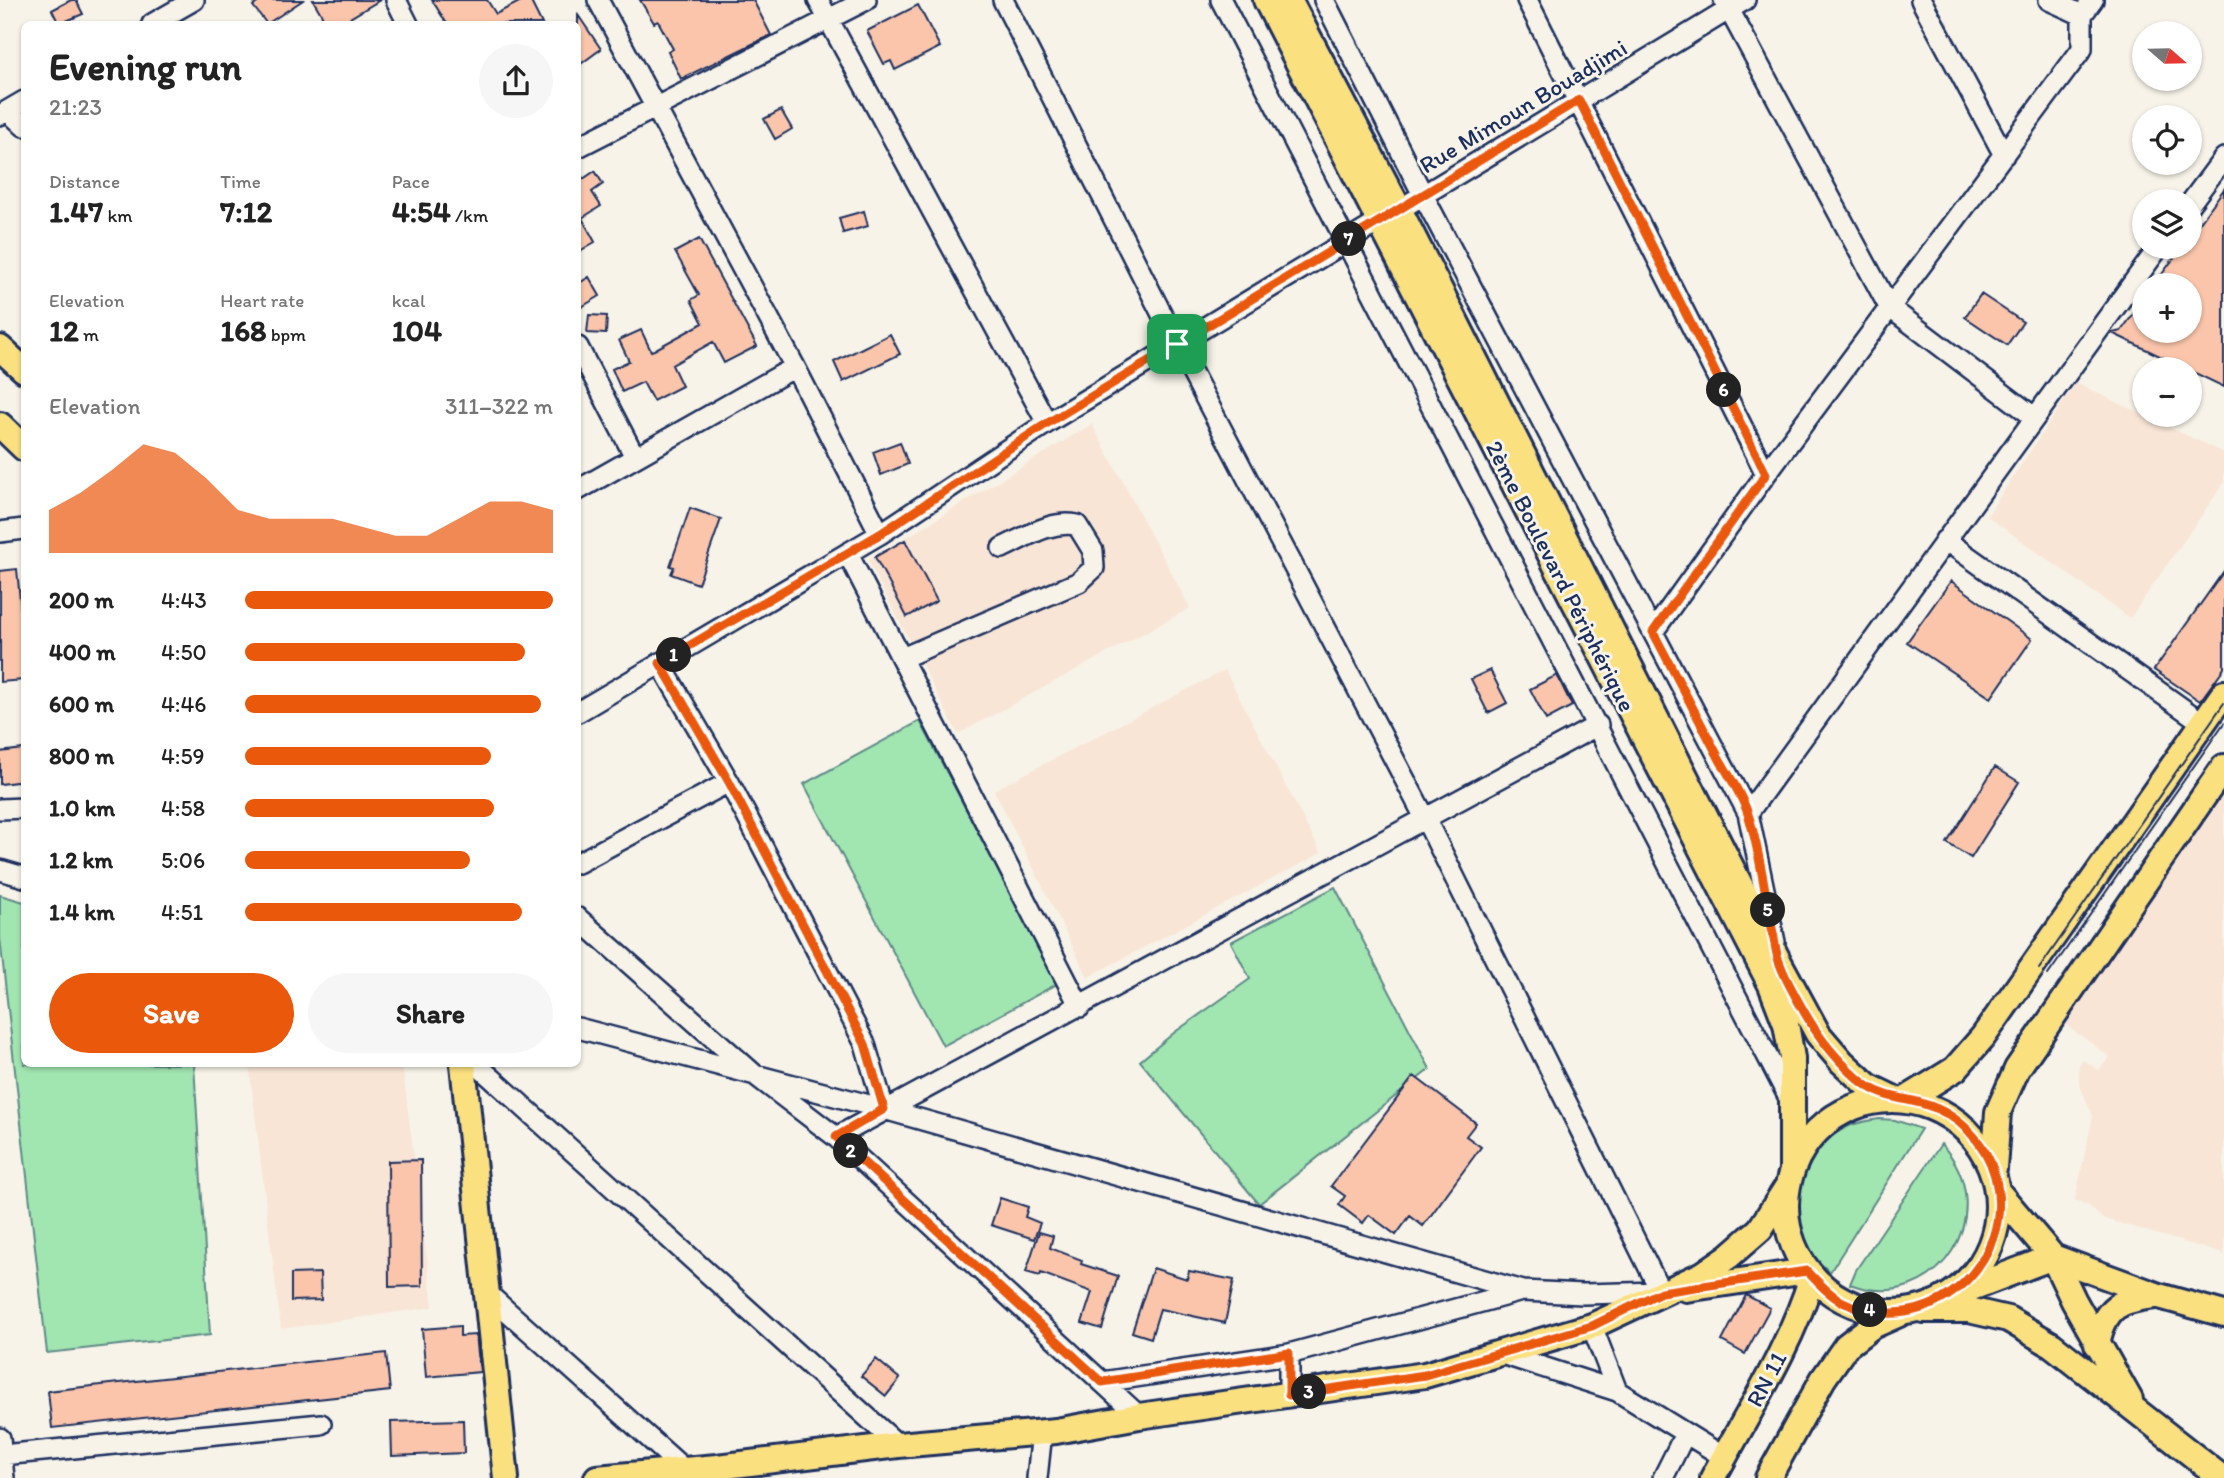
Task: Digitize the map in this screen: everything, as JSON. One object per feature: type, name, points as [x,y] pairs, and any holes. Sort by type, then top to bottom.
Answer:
[{"type":"main road","name":"2ème Boulevard Périphérique","points":[[1266,0],[1389,215],[1818,1034],[1868,1086],[1900,1099]]},
{"type":"main road","name":"2ème Boulevard Périphérique","points":[[1289,0],[1389,215],[1771,985],[1786,1024],[1792,1058],[1794,1106],[1790,1177]]},
{"type":"main road","points":[[0,348],[21,367]]},
{"type":"main road","points":[[0,425],[21,445]]},
{"type":"main road","points":[[1900,1099],[1955,1069],[1983,1037],[2224,692]]},
{"type":"main road","points":[[1920,1308],[1966,1283],[1986,1257],[1997,1226],[1995,1141],[1998,1112],[2017,1069],[2224,767]]},
{"type":"main road","points":[[463,1067],[506,1478]]},
{"type":"main road","points":[[597,1478],[686,1471],[715,1473],[898,1445],[1042,1432],[1425,1375],[1592,1326],[1703,1274],[1760,1229],[1808,1140],[1832,1117],[1862,1103],[1900,1099],[1934,1108],[1961,1123],[1975,1138],[1986,1155],[1996,1183],[2053,1257],[2097,1344],[2136,1410]]},
{"type":"main road","points":[[1790,1177],[1787,1226],[1792,1244],[1810,1274],[1842,1302],[1881,1312],[1920,1308],[1969,1310],[2008,1319],[2052,1345],[2222,1478]]},
{"type":"main road","points":[[1920,1308],[1983,1281],[2053,1257],[2159,1296],[2224,1314]]},
{"type":"main road","points":[[1661,1292],[1810,1274]]},
{"type":"main road","name":"RN 11","points":[[1718,1468],[1789,1335],[1804,1302],[1810,1274]]},
{"type":"main road","points":[[2097,1344],[2101,1324],[2112,1308],[2128,1299],[2159,1296]]},
{"type":"main road","name":"RN 11","points":[[1768,1478],[1823,1379],[1846,1346],[1872,1326],[1920,1308]]},
{"type":"street","points":[[157,21],[194,0]]},
{"type":"street","points":[[396,0],[406,21]]},
{"type":"street","points":[[598,0],[795,367],[880,534]]},
{"type":"street","points":[[818,0],[1046,424]]},
{"type":"street","points":[[581,146],[866,0]]},
{"type":"street","points":[[581,1029],[884,1109],[1523,1291],[1583,1294],[1661,1292],[1425,818],[1177,344],[1003,0]]},
{"type":"street","points":[[1222,0],[1794,1106]]},
{"type":"street","points":[[1324,0],[1423,195],[1748,813],[1780,964]]},
{"type":"street","points":[[1527,0],[1766,474]]},
{"type":"street","points":[[1921,0],[2004,155]]},
{"type":"street","points":[[1653,632],[1766,474],[2082,49],[2088,8],[2049,0]]},
{"type":"street","points":[[1733,3],[1889,307],[2034,417]]},
{"type":"street","name":"Rue Mimoun Bouadjimi","points":[[581,710],[848,554],[1046,424],[1579,100],[1733,3]]},
{"type":"street","points":[[2201,189],[2224,158]]},
{"type":"street","points":[[1748,813],[2149,259]]},
{"type":"street","points":[[581,353],[635,457]]},
{"type":"street","points":[[581,488],[795,367]]},
{"type":"street","points":[[902,657],[1079,582],[1094,568],[1093,551],[1077,525],[1051,525],[1002,548]]},
{"type":"street","points":[[0,532],[21,530]]},
{"type":"street","points":[[1945,540],[2203,723]]},
{"type":"street","points":[[848,554],[1080,1007]]},
{"type":"street","points":[[660,663],[729,782],[865,1044],[884,1109]]},
{"type":"street","points":[[836,1137],[1598,725]]},
{"type":"street","points":[[581,861],[729,782]]},
{"type":"street","points":[[0,809],[21,808]]},
{"type":"street","points":[[0,870],[21,876]]},
{"type":"street","points":[[581,921],[755,1075],[836,1137],[1139,1416]]},
{"type":"street","points":[[479,1067],[898,1445]]},
{"type":"street","points":[[1102,1382],[1289,1353],[1523,1291]]},
{"type":"street","points":[[488,1294],[686,1471]]},
{"type":"street","points":[[1592,1326],[1617,1391]]},
{"type":"street","points":[[1289,1353],[1289,1395]]},
{"type":"street","points":[[1499,1353],[1617,1391],[1685,1434],[1718,1468]]},
{"type":"street","points":[[4,1478],[1,1447],[321,1424]]},
{"type":"street","points":[[1038,1478],[1042,1432]]},
{"type":"street","points":[[1663,1478],[1685,1434]]},
{"type":"shaded area","points":[[2076,383],[2132,409],[2132,427],[2169,427],[2224,453],[2224,483],[2130,618],[1987,516]]},
{"type":"shaded area","points":[[1092,424],[1190,608],[958,734],[868,561]]},
{"type":"shaded area","points":[[1225,670],[1321,853],[1088,977],[994,790]]},
{"type":"shaded area","points":[[2224,786],[2224,1254],[2102,1218],[2089,1206],[2075,1200],[2093,1116],[2079,1083],[2079,1064],[2083,1060],[2099,1070],[2110,1057],[2059,1020]]},
{"type":"shaded area","points":[[249,1067],[402,1067],[433,1307],[281,1329]]},
{"type":"green space","points":[[920,721],[1057,984],[943,1046],[804,784]]},
{"type":"green space","points":[[1335,887],[1430,1069],[1259,1204],[1140,1061],[1175,1032],[1250,979],[1231,942]]},
{"type":"green space","points":[[0,895],[21,901],[21,1067],[194,1067],[210,1335],[47,1353],[0,938]]},
{"type":"green space","points":[[1879,1119],[1895,1120],[1921,1129],[1830,1272],[1814,1256],[1804,1237],[1798,1216],[1798,1195],[1803,1174],[1813,1155],[1828,1139],[1851,1125]]},
{"type":"green space","points":[[1941,1144],[1959,1171],[1966,1199],[1963,1226],[1952,1252],[1934,1272],[1910,1285],[1881,1290],[1850,1284],[1856,1270]]},
{"type":"building","points":[[76,0],[83,14],[66,21],[58,21],[52,10]]},
{"type":"building","points":[[262,0],[303,0],[272,21],[265,21],[253,6]]},
{"type":"building","points":[[313,0],[380,0],[350,18],[352,21],[325,21]]},
{"type":"building","points":[[432,0],[487,0],[496,14],[523,0],[530,0],[540,21],[445,21]]},
{"type":"building","points":[[640,0],[753,0],[771,35],[681,79],[668,52],[673,49],[658,21],[654,23]]},
{"type":"building","points":[[918,5],[940,47],[895,70],[891,61],[884,64],[867,31]]},
{"type":"building","points":[[578,15],[601,49],[581,64],[581,21],[578,21]]},
{"type":"building","points":[[781,110],[792,129],[775,139],[764,119]]},
{"type":"building","points":[[595,171],[603,184],[592,192],[601,206],[582,218],[595,242],[581,250],[581,175],[583,179]]},
{"type":"building","points":[[2224,189],[2224,387],[2202,376],[2202,357],[2162,357],[2133,343],[2202,343],[2202,273],[2163,273],[2173,259],[2202,259],[2202,219]]},
{"type":"building","points":[[864,211],[868,226],[843,233],[839,218]]},
{"type":"building","points":[[699,239],[757,346],[724,363],[713,342],[672,365],[682,386],[653,401],[643,382],[622,392],[612,369],[629,361],[619,340],[641,330],[651,351],[703,323],[691,300],[699,295],[675,252]]},
{"type":"building","points":[[589,277],[600,296],[581,307],[581,282]]},
{"type":"building","points":[[1981,294],[2023,322],[2007,345],[1965,317]]},
{"type":"building","points":[[589,315],[607,316],[606,334],[587,333]]},
{"type":"building","points":[[2132,316],[2132,343],[2112,333],[2121,331]]},
{"type":"building","points":[[890,334],[900,354],[843,382],[834,362]]},
{"type":"building","points":[[900,442],[908,464],[881,475],[873,452]]},
{"type":"building","points":[[690,508],[721,519],[698,584],[671,574],[674,567],[670,566]]},
{"type":"building","points":[[905,540],[937,601],[907,617],[875,557]]},
{"type":"building","points":[[17,569],[21,610],[21,680],[0,682],[0,571]]},
{"type":"building","points":[[2224,571],[2224,668],[2200,701],[2154,670]]},
{"type":"building","points":[[1951,581],[2032,639],[1991,698],[1907,642]]},
{"type":"building","points":[[1490,670],[1507,703],[1488,713],[1471,679]]},
{"type":"building","points":[[1557,675],[1572,706],[1546,720],[1530,689]]},
{"type":"building","points":[[21,749],[21,781],[0,784],[0,752]]},
{"type":"building","points":[[1995,767],[2019,782],[1971,858],[1947,843]]},
{"type":"building","points":[[1414,1076],[1476,1123],[1466,1136],[1481,1147],[1423,1226],[1410,1216],[1396,1235],[1369,1215],[1363,1223],[1339,1205],[1345,1196],[1331,1186]]},
{"type":"building","points":[[421,1160],[422,1286],[389,1287],[388,1161]]},
{"type":"building","points":[[1000,1198],[1028,1207],[1025,1217],[1040,1223],[1034,1239],[991,1225]]},
{"type":"building","points":[[1039,1232],[1053,1236],[1050,1248],[1082,1260],[1081,1264],[1118,1276],[1102,1329],[1082,1323],[1092,1292],[1041,1273],[1040,1276],[1026,1272]]},
{"type":"building","points":[[1153,1268],[1187,1279],[1189,1271],[1234,1280],[1225,1323],[1160,1309],[1151,1338],[1132,1332]]},
{"type":"building","points":[[320,1273],[321,1300],[291,1301],[291,1274]]},
{"type":"building","points":[[1746,1295],[1770,1308],[1745,1354],[1722,1341]]},
{"type":"building","points":[[460,1326],[460,1336],[476,1335],[480,1372],[426,1377],[422,1329]]},
{"type":"building","points":[[386,1353],[390,1391],[52,1428],[48,1391]]},
{"type":"building","points":[[876,1359],[900,1379],[886,1396],[861,1376]]},
{"type":"building","points":[[463,1420],[464,1453],[392,1456],[391,1422]]},
{"type":"tram line","points":[[2039,969],[2224,703]]},
{"type":"tram line","points":[[2048,975],[2224,723]]},
{"type":"tram line","points":[[1727,1478],[1731,1471]]},
{"type":"route","points":[[1579,100],[1766,474],[1653,632],[1748,813],[1780,964],[1818,1034],[1842,1062],[1868,1086],[1895,1099],[1925,1104],[1944,1112],[1961,1123],[1986,1155],[1998,1192],[1997,1226],[1986,1257],[1966,1283],[1938,1302],[1918,1310],[1902,1312],[1881,1312],[1842,1302],[1807,1271],[1661,1292],[1592,1326],[1425,1375],[1289,1395],[1289,1353],[1102,1382],[836,1137],[884,1109],[865,1044],[729,782],[660,663],[848,554],[1046,424],[1177,344],[1579,100]]}]
